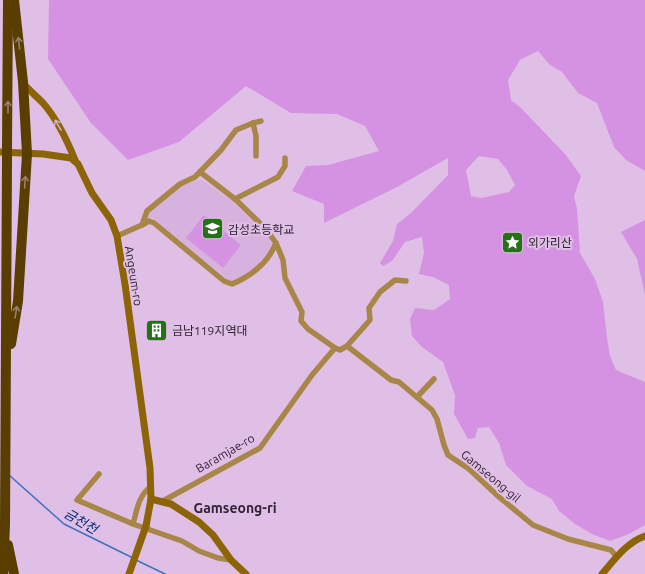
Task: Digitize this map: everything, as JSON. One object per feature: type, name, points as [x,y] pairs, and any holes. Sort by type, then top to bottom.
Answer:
[{"type":"highway","points":[[3,574],[5,524],[7,161],[4,149],[8,0]]},
{"type":"highway","points":[[6,378],[18,302],[27,154],[23,82],[14,0]]},
{"type":"highway","points":[[5,524],[9,553],[14,574]]},
{"type":"street","name":"Angeum-ro","points":[[23,82],[43,103],[53,117],[67,141],[92,193],[111,220],[117,236],[150,468],[151,499],[146,526],[130,574]]},
{"type":"street","points":[[142,225],[147,211],[156,202],[180,184],[195,177],[221,150],[236,130],[261,121]]},
{"type":"street","points":[[253,123],[256,136],[256,156]]},
{"type":"street","points":[[4,149],[27,154],[71,158],[75,160]]},
{"type":"street","points":[[235,199],[278,177],[285,166],[285,158]]},
{"type":"street","points":[[200,172],[235,199],[266,229],[276,244],[283,260],[285,278],[302,312],[301,322],[308,329],[335,348],[340,350],[347,346],[370,320],[369,308],[380,292],[396,280],[406,281]]},
{"type":"street","points":[[117,236],[149,221],[154,223],[224,280],[232,284],[244,279],[256,271],[269,257],[276,244]]},
{"type":"street","name":"Gamseong-gil","points":[[347,346],[391,380],[399,382],[432,410],[437,418],[448,455],[470,469],[499,497],[533,525],[568,539],[611,550],[616,556]]},
{"type":"street","name":"Baramjae-ro","points":[[161,502],[260,448],[312,375],[335,348]]},
{"type":"street","points":[[417,397],[434,379]]},
{"type":"street","points":[[99,474],[77,500],[134,524],[182,541],[205,553],[218,558],[231,560]]},
{"type":"street","points":[[134,524],[140,499],[144,492],[150,487]]},
{"type":"street","points":[[151,499],[171,504],[199,522],[214,535],[231,560],[246,574]]},
{"type":"street","points":[[602,574],[616,556],[636,540],[645,536]]},
{"type":"shaded area","points":[[49,0],[645,0],[645,171],[626,160],[614,147],[597,103],[578,93],[562,72],[550,65],[538,51],[520,60],[508,80],[511,100],[521,108],[565,154],[581,176],[574,196],[577,209],[580,253],[595,279],[603,302],[610,356],[616,370],[645,382],[645,525],[629,534],[610,541],[592,534],[575,524],[559,511],[552,499],[527,486],[506,465],[499,443],[489,427],[478,428],[475,438],[468,439],[454,414],[455,395],[443,362],[422,347],[412,336],[410,319],[415,308],[434,310],[450,299],[449,285],[433,277],[419,274],[424,253],[422,237],[405,242],[392,261],[383,266],[380,263],[393,241],[397,224],[412,212],[448,175],[448,158],[397,187],[324,223],[324,204],[292,191],[306,166],[328,165],[379,151],[365,126],[337,114],[291,113],[246,86],[179,142],[128,160],[91,123],[48,59]],"holes":[[[479,156],[498,159],[507,170],[515,185],[509,192],[481,198],[471,196],[466,170]]]},
{"type":"shaded area","name":"감성초등학교","points":[[201,179],[232,201],[267,234],[274,244],[256,267],[242,277],[233,281],[230,281],[155,223],[153,217],[147,219],[148,212],[180,186]]},
{"type":"shaded area","points":[[204,215],[241,245],[223,268],[186,238]]},
{"type":"shaded area","points":[[645,220],[645,295],[637,259],[621,232]]},
{"type":"waterway","name":"금천천","points":[[9,475],[64,524],[133,558]]},
{"type":"waterway","name":"금천천","points":[[136,560],[165,574]]},
{"type":"place","name":"감성초등학교","points":[[213,229]]},
{"type":"place","name":"외가리산","points":[[513,242]]},
{"type":"place","name":"금남119지역대","points":[[157,330]]},
{"type":"district","name":"Gamseong-ri","points":[[235,508]]}]
